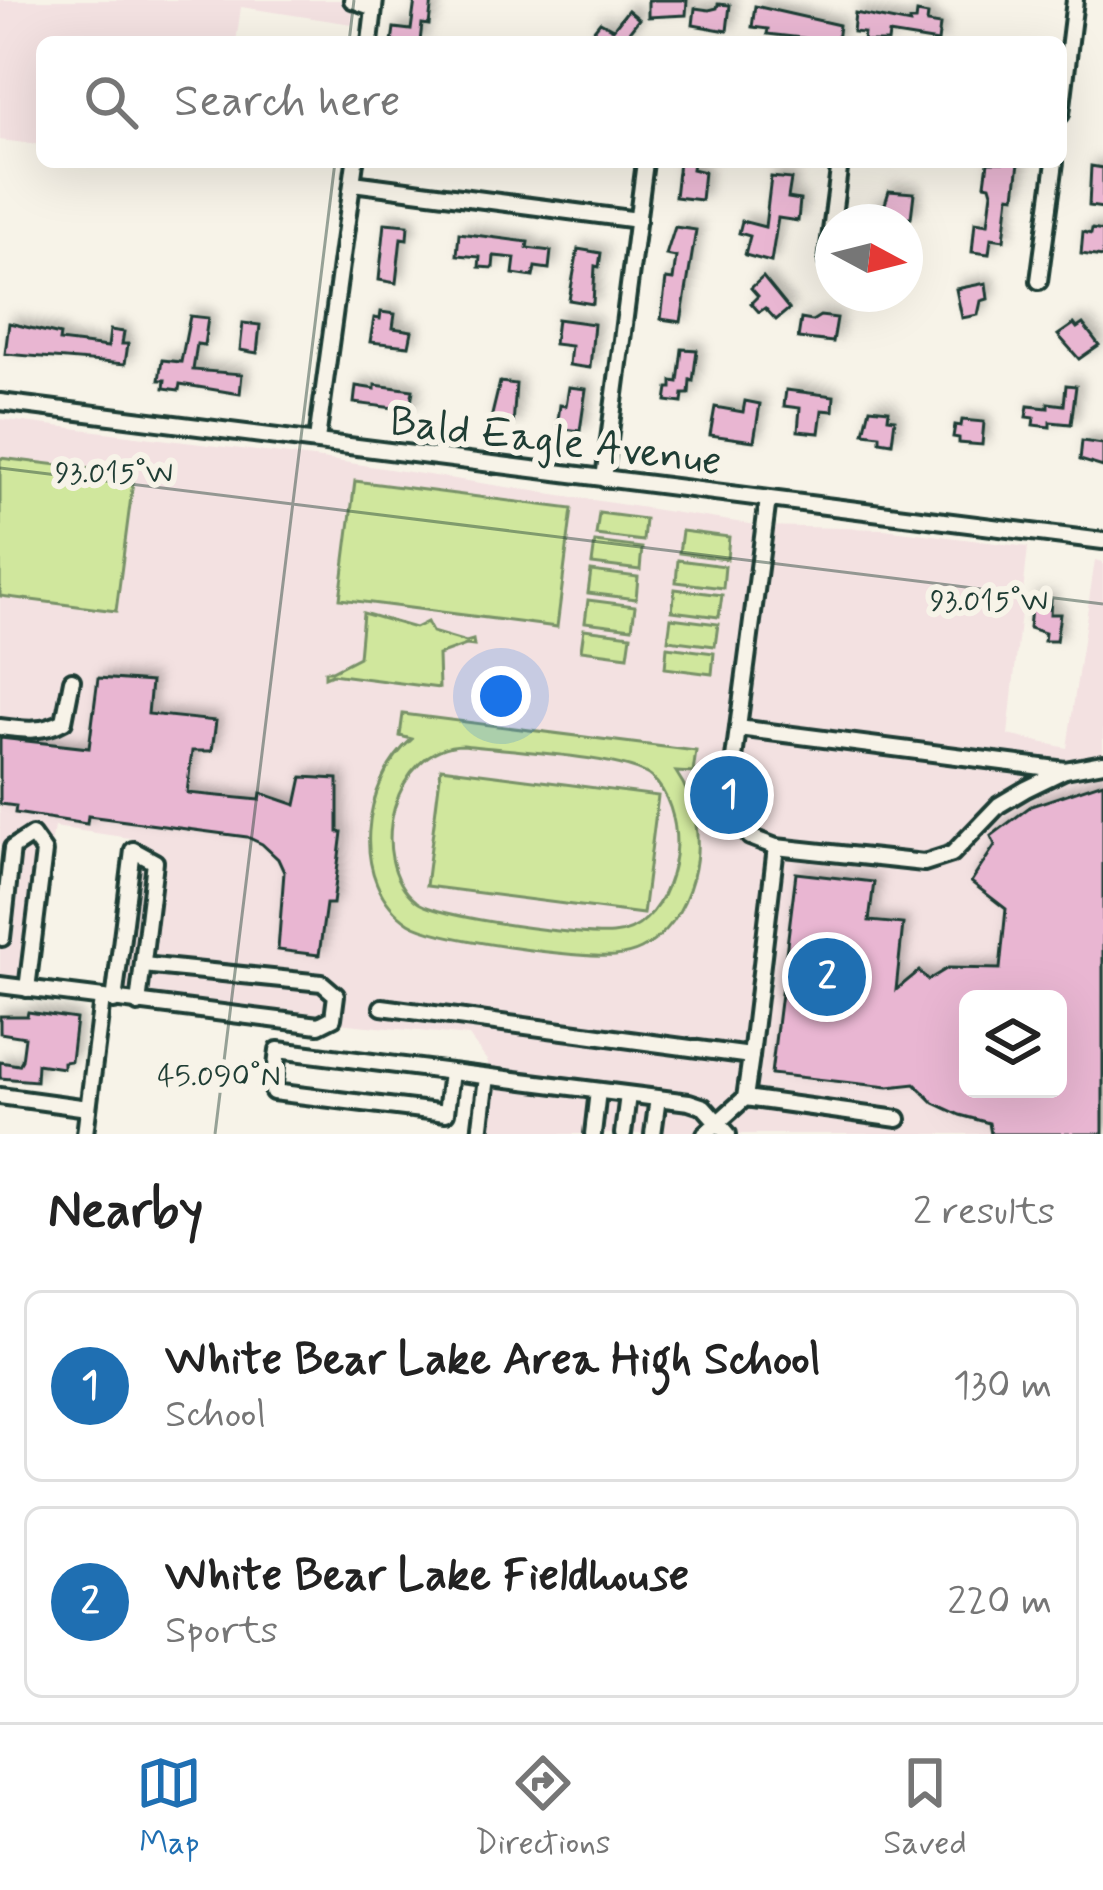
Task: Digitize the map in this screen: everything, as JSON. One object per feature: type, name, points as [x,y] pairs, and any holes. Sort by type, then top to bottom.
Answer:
[{"type":"street","points":[[352,0],[374,4],[371,36]]},
{"type":"street","points":[[1067,65],[1076,0]]},
{"type":"street","points":[[316,440],[355,168]]},
{"type":"street","points":[[604,479],[645,168]]},
{"type":"street","points":[[835,204],[839,168]]},
{"type":"street","points":[[1039,281],[1054,168]]},
{"type":"street","points":[[353,183],[638,220]]},
{"type":"street","name":"Bald Eagle Avenue","points":[[0,402],[1103,541]]},
{"type":"street","points":[[768,499],[730,789],[734,816],[750,837],[776,848],[925,863],[952,854],[999,805],[1065,770]]},
{"type":"street","points":[[0,727],[31,731],[64,721],[72,680]]},
{"type":"street","points":[[738,728],[1065,770],[1103,764]]},
{"type":"street","points":[[1007,762],[1026,789]]},
{"type":"street","points":[[1,943],[12,848],[32,835],[44,852],[27,989]]},
{"type":"street","points":[[705,1134],[746,1098],[776,848]]},
{"type":"street","points":[[85,1134],[133,850],[155,862],[138,1004]]},
{"type":"street","points":[[0,986],[320,1025],[334,1018],[336,995],[322,983],[143,965]]},
{"type":"street","points":[[382,1007],[751,1056]]},
{"type":"street","points":[[451,1072],[446,1113],[273,1092],[278,1050],[451,1072],[658,1099],[704,1107],[728,1134]]},
{"type":"street","points":[[480,1134],[487,1077]]},
{"type":"street","points":[[593,1134],[598,1091]]},
{"type":"street","points":[[623,1134],[628,1095]]},
{"type":"street","points":[[0,1096],[88,1108]]},
{"type":"street","points":[[746,1098],[898,1119]]},
{"type":"street","points":[[653,1134],[658,1099]]},
{"type":"shaded area","points":[[0,0],[355,0],[352,24],[241,7],[237,36],[36,36],[36,144],[0,140]]},
{"type":"shaded area","points":[[0,419],[337,461],[763,526],[884,529],[1028,547],[1008,735],[1067,748],[1095,560],[1103,562],[1103,1134],[482,1134],[488,1062],[469,1036],[114,1001],[130,838],[54,827],[27,989],[0,986]]},
{"type":"green space","points":[[0,458],[134,474],[116,611],[0,596]]},
{"type":"green space","points":[[355,481],[572,509],[557,627],[340,599]]},
{"type":"green space","points":[[599,513],[645,519],[643,541],[596,535]]},
{"type":"green space","points":[[682,531],[729,537],[727,559],[679,553]]},
{"type":"green space","points":[[595,542],[642,548],[640,570],[592,564]]},
{"type":"green space","points":[[678,560],[725,566],[723,588],[676,582]]},
{"type":"green space","points":[[591,571],[638,577],[636,599],[588,593]]},
{"type":"green space","points":[[675,589],[722,595],[719,617],[672,611]]},
{"type":"green space","points":[[588,600],[635,606],[632,628],[585,622]]},
{"type":"green space","points":[[363,613],[415,628],[427,622],[432,632],[473,640],[474,646],[438,655],[439,688],[332,674],[325,677],[325,671],[359,657]]},
{"type":"green space","points":[[671,618],[718,624],[715,646],[668,640]]},
{"type":"green space","points":[[584,629],[631,635],[628,656],[581,650]]},
{"type":"green space","points":[[667,647],[714,653],[712,674],[665,668]]},
{"type":"green space","points":[[403,714],[696,751],[693,773],[676,772],[693,809],[697,850],[690,888],[674,919],[651,943],[615,956],[509,947],[447,936],[409,923],[390,905],[370,858],[373,805],[395,757],[412,739],[400,736]],"holes":[[[463,745],[617,764],[651,777],[667,799],[676,835],[671,875],[653,912],[635,927],[597,934],[479,920],[416,901],[392,859],[394,808],[419,764],[439,750]]]},
{"type":"green space","points":[[441,768],[658,796],[643,914],[426,886]]},
{"type":"building","points":[[415,0],[432,0],[429,25],[422,24],[421,36],[393,36],[394,28],[411,30]]},
{"type":"building","points":[[648,0],[687,0],[686,15],[648,17]]},
{"type":"building","points":[[718,4],[730,5],[727,31],[693,25],[695,8],[709,10]]},
{"type":"building","points":[[755,6],[839,25],[838,36],[784,36],[752,27]]},
{"type":"building","points":[[628,10],[639,19],[626,36],[592,32],[600,22],[613,29]]},
{"type":"building","points":[[855,13],[910,24],[917,13],[928,15],[927,23],[940,25],[939,36],[853,32]]},
{"type":"building","points":[[1091,166],[1103,168],[1103,208],[1089,206]]},
{"type":"building","points":[[678,168],[704,172],[701,200],[675,197]]},
{"type":"building","points":[[987,168],[1018,168],[1015,196],[1009,195],[1004,240],[991,238],[989,254],[972,252],[975,222],[988,224],[992,192],[985,184]]},
{"type":"building","points":[[771,177],[791,179],[788,198],[800,200],[798,221],[778,218],[771,262],[745,255],[750,236],[739,233],[742,221],[765,227]]},
{"type":"building","points":[[889,191],[914,193],[913,204],[885,204]]},
{"type":"building","points":[[385,223],[408,225],[407,239],[401,238],[396,283],[379,280]]},
{"type":"building","points":[[675,227],[696,230],[681,322],[661,319],[666,279],[673,280],[676,257],[666,255]]},
{"type":"building","points":[[1092,229],[1103,231],[1103,257],[1081,254],[1083,232],[1091,234]]},
{"type":"building","points":[[459,233],[528,242],[527,248],[551,251],[549,269],[535,267],[533,277],[513,274],[515,258],[494,256],[493,268],[479,267],[480,257],[457,255]]},
{"type":"building","points":[[578,249],[601,253],[599,267],[595,266],[593,304],[569,300]]},
{"type":"building","points":[[763,277],[789,309],[776,320],[765,308],[759,312],[751,303],[758,296],[751,288]]},
{"type":"building","points":[[986,283],[988,299],[981,301],[978,315],[962,318],[956,289]]},
{"type":"building","points":[[381,312],[395,314],[393,328],[412,331],[409,346],[370,342],[374,318],[380,319]]},
{"type":"building","points":[[190,316],[208,318],[204,345],[197,344],[193,370],[242,374],[240,394],[180,384],[179,390],[164,388],[165,380],[159,380],[162,360],[181,362]]},
{"type":"building","points":[[820,316],[837,318],[833,342],[798,338],[801,319],[812,321]]},
{"type":"building","points":[[557,319],[594,324],[590,368],[569,365],[571,346],[554,344]]},
{"type":"building","points":[[9,323],[60,335],[59,341],[108,347],[110,330],[124,332],[122,344],[128,344],[125,364],[5,354]]},
{"type":"building","points":[[243,323],[260,325],[257,353],[240,350]]},
{"type":"building","points":[[1074,324],[1077,328],[1083,324],[1099,345],[1079,359],[1058,335]]},
{"type":"building","points":[[682,349],[697,350],[689,394],[683,394],[682,403],[666,401],[672,381],[678,382]]},
{"type":"building","points":[[500,382],[516,384],[513,426],[490,423]]},
{"type":"building","points":[[375,385],[413,390],[410,410],[354,403],[356,386],[375,389]]},
{"type":"building","points":[[1066,385],[1076,386],[1071,424],[1033,425],[1034,418],[1026,417],[1028,406],[1064,405]]},
{"type":"building","points":[[569,387],[586,389],[580,431],[557,428]]},
{"type":"building","points":[[786,390],[834,396],[833,411],[822,410],[819,433],[798,431],[800,408],[784,406]]},
{"type":"building","points":[[745,401],[760,404],[754,441],[710,435],[715,407],[743,412]]},
{"type":"building","points":[[870,408],[889,410],[888,418],[895,419],[892,443],[864,433]]},
{"type":"building","points":[[962,420],[984,422],[982,445],[959,443],[953,437],[955,425],[961,426]]},
{"type":"building","points":[[1082,441],[1103,444],[1103,467],[1080,460]]},
{"type":"building","points":[[1032,598],[1051,600],[1050,614],[1060,614],[1056,641],[1044,641],[1045,633],[1029,628]]},
{"type":"building","points":[[98,678],[151,682],[148,714],[216,721],[212,751],[192,751],[187,793],[260,800],[261,793],[296,805],[302,777],[338,779],[338,832],[342,832],[333,904],[326,904],[319,955],[278,950],[284,872],[262,844],[247,837],[88,816],[87,824],[15,813],[16,806],[0,804],[0,738],[89,748]]},
{"type":"building","points":[[1103,782],[1103,1134],[991,1134],[989,1123],[934,1103],[915,1084],[888,1087],[771,1074],[796,873],[874,882],[869,921],[903,924],[896,990],[919,971],[928,980],[948,968],[1000,969],[1006,909],[971,882],[995,845],[991,836],[1031,806]]},
{"type":"building","points":[[28,1012],[76,1019],[71,1061],[63,1062],[63,1068],[37,1064],[36,1081],[0,1078],[0,1062],[19,1065],[25,1037],[0,1033],[0,1016],[27,1016]]},
{"type":"place","name":"White Bear Lake Area High School","points":[[729,795]]},
{"type":"place","name":"White Bear Lake Fieldhouse","points":[[827,977]]}]
